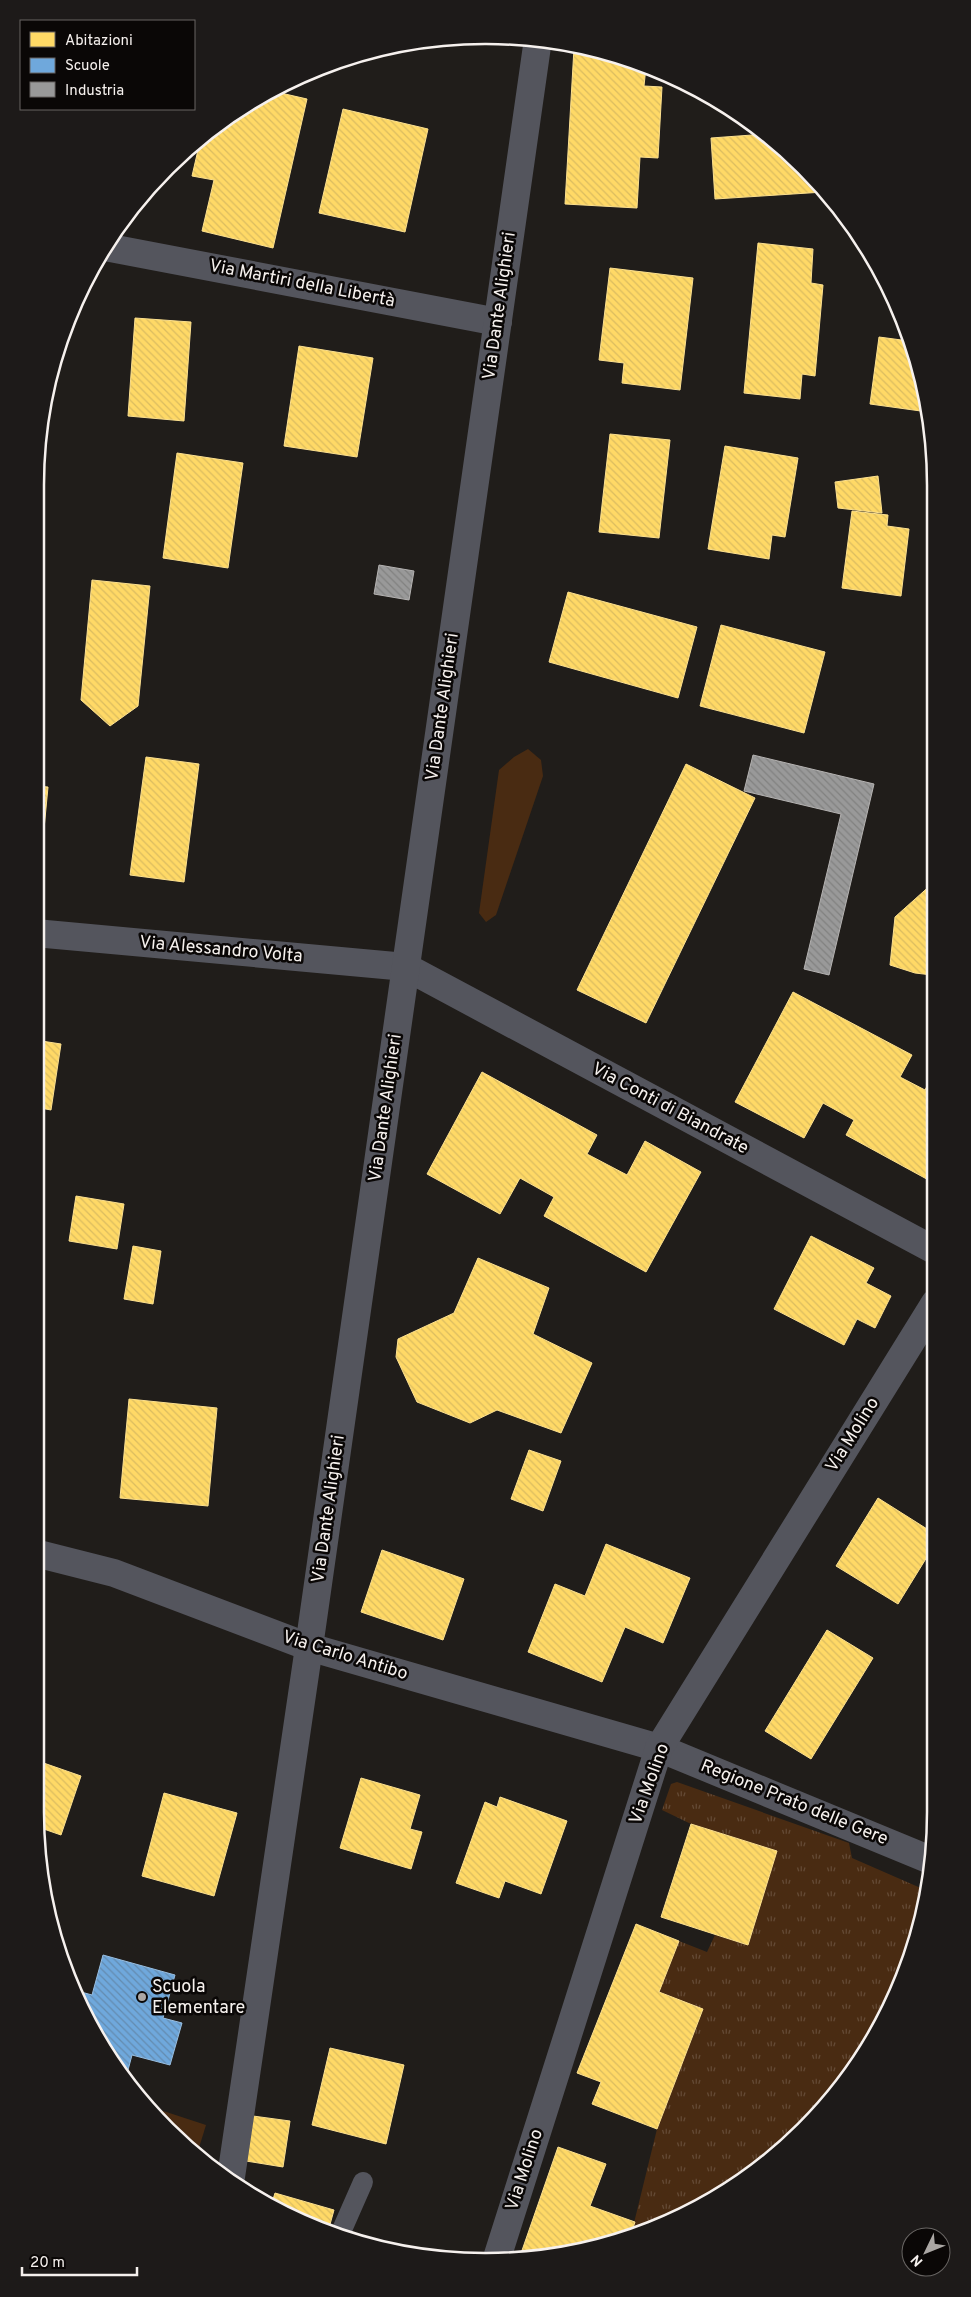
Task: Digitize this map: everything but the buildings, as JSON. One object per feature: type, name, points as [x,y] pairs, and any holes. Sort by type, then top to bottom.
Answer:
[{"type":"street","name":"Via Dante Alighieri","points":[[232,2173],[309,1647],[537,47]]},
{"type":"street","name":"Via Martiri della Libertà","points":[[113,249],[498,322]]},
{"type":"street","name":"Via Alessandro Volta","points":[[44,934],[406,967]]},
{"type":"street","name":"Via Conti di Biandrate","points":[[406,967],[927,1246]]},
{"type":"street","name":"Via Molino","points":[[499,2253],[659,1748],[927,1316]]},
{"type":"street","name":"Via Carlo Antibo","points":[[44,1554],[114,1573],[309,1647],[659,1748]]},
{"type":"street","name":"Regione Prato delle Gere","points":[[659,1748],[924,1857]]},
{"type":"lane","points":[[342,2229],[364,2182]]},
{"type":"green space","points":[[528,749],[541,760],[543,776],[496,915],[486,922],[479,913],[499,770],[514,757]]},
{"type":"green space","points":[[677,1782],[849,1843],[852,1858],[920,1888],[904,1953],[882,2007],[853,2057],[818,2103],[777,2144],[731,2179],[681,2208],[633,2228],[657,2129],[703,2010],[659,1992],[679,1941],[707,1952],[715,1935],[748,1945],[777,1851],[691,1824],[662,1810],[671,1784]]},
{"type":"green space","points":[[159,2110],[206,2125],[199,2148]]},
{"type":"place","name":"Scuola Elementare","points":[[142,1997]]}]
